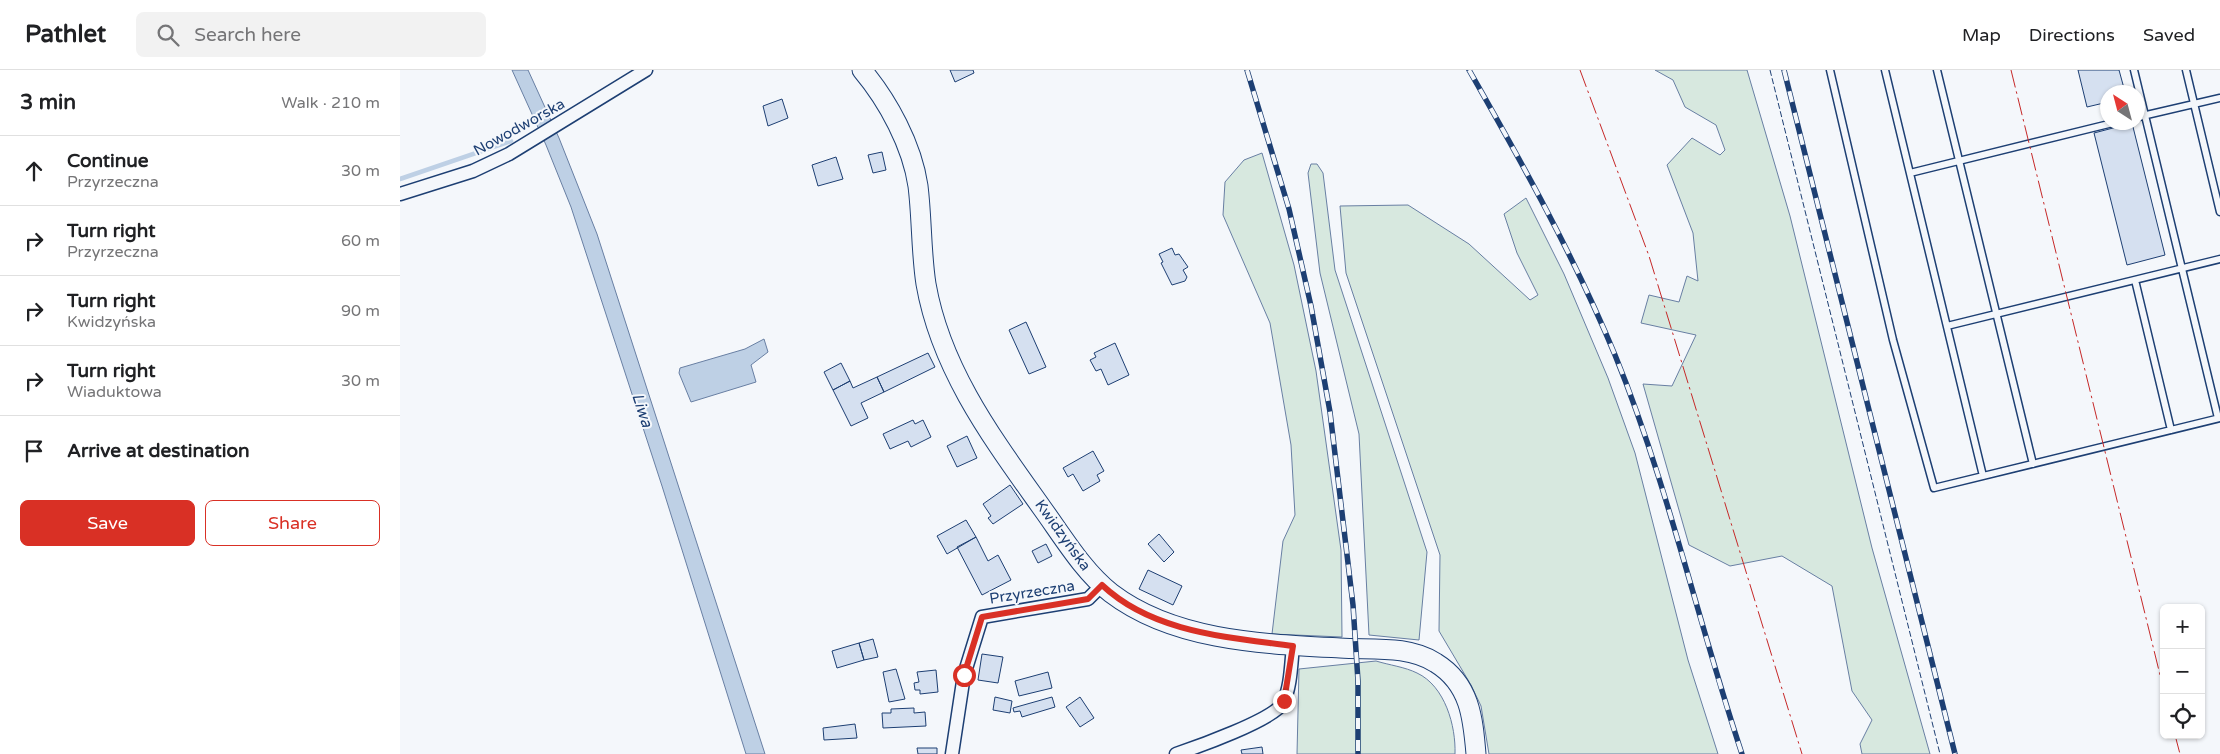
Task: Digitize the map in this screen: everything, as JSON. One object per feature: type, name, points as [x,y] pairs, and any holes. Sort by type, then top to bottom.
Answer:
[{"type":"street","name":"Nowodworska","points":[[400,194],[473,171],[509,154],[646,70]]},
{"type":"street","name":"Kwidzyńska","points":[[862,70],[890,112],[912,162],[918,185],[926,284],[936,325],[961,385],[981,421],[1087,570],[1102,585],[1135,608],[1167,623],[1210,635],[1293,646],[1400,651],[1425,657],[1438,664],[1455,679],[1465,695],[1473,715],[1476,754]]},
{"type":"street","name":"Przyrzeczna","points":[[952,754],[964,675],[982,617],[1088,599],[1102,585]]},
{"type":"street","points":[[1176,754],[1238,730],[1274,712],[1281,706],[1287,691],[1293,646]]},
{"type":"lane","points":[[1830,70],[1893,340],[1934,488],[2219,418],[2145,130]]},
{"type":"lane","points":[[1885,70],[1983,476]]},
{"type":"lane","points":[[1938,70],[2033,464]]},
{"type":"lane","points":[[2134,70],[2136,85]]},
{"type":"lane","points":[[2186,70],[2220,212]]},
{"type":"lane","points":[[2145,116],[2220,98]]},
{"type":"lane","points":[[1910,173],[2100,126]]},
{"type":"lane","points":[[1947,326],[2220,260]]},
{"type":"lane","points":[[2135,280],[2171,430]]},
{"type":"shaded area","points":[[1655,70],[1747,70],[1790,216],[1872,548],[1930,754],[1862,754],[1860,744],[1872,720],[1852,691],[1832,586],[1782,556],[1730,566],[1689,545],[1643,384],[1672,386],[1696,335],[1641,323],[1649,295],[1679,302],[1687,276],[1698,281],[1693,233],[1667,165],[1692,138],[1720,155],[1725,150],[1716,125],[1685,107],[1673,80]]},
{"type":"shaded area","points":[[1262,153],[1294,265],[1316,371],[1341,550],[1342,637],[1272,634],[1283,541],[1295,515],[1291,445],[1270,323],[1223,215],[1225,182],[1244,160]]},
{"type":"shaded area","points":[[1311,164],[1317,164],[1323,173],[1335,270],[1427,552],[1419,640],[1369,635],[1359,434],[1320,273],[1308,173]]},
{"type":"shaded area","points":[[1526,198],[1564,274],[1608,378],[1635,453],[1688,660],[1718,754],[1489,754],[1481,706],[1471,685],[1439,631],[1440,555],[1346,273],[1340,206],[1408,205],[1469,244],[1530,300],[1538,295],[1517,253],[1504,214]]},
{"type":"shaded area","points":[[1376,661],[1417,673],[1435,687],[1442,697],[1451,719],[1455,754],[1297,754],[1299,669]]},
{"type":"water","name":"Liwa","points":[[512,70],[528,70],[559,138],[597,234],[765,754],[746,754],[662,486],[571,207],[546,145]]},
{"type":"water","points":[[764,339],[768,352],[751,365],[756,382],[691,402],[679,373],[680,368],[745,349]]},
{"type":"building","points":[[950,70],[973,70],[974,73],[955,82]]},
{"type":"building","points":[[2078,70],[2119,70],[2123,85],[2100,85],[2100,104],[2087,107]]},
{"type":"building","points":[[782,99],[788,118],[768,126],[763,106]]},
{"type":"building","points":[[2105,130],[2134,130],[2165,255],[2127,265],[2094,133]]},
{"type":"building","points":[[882,152],[886,170],[873,173],[868,155]]},
{"type":"building","points":[[836,157],[843,179],[818,186],[812,165]]},
{"type":"building","points":[[1172,248],[1175,255],[1179,254],[1188,267],[1183,270],[1187,277],[1185,281],[1172,285],[1161,263],[1163,262],[1159,254]]},
{"type":"building","points":[[1026,322],[1046,367],[1029,374],[1009,330]]},
{"type":"building","points":[[1115,343],[1129,375],[1108,385],[1101,369],[1096,371],[1090,360],[1096,357],[1094,353]]},
{"type":"building","points":[[928,353],[935,367],[884,392],[877,377]]},
{"type":"building","points":[[841,363],[850,381],[833,390],[824,372]]},
{"type":"building","points":[[877,377],[884,392],[861,403],[868,418],[851,426],[833,390],[850,381],[853,388]]},
{"type":"building","points":[[913,420],[915,424],[923,420],[931,437],[911,447],[908,441],[890,449],[883,434]]},
{"type":"building","points":[[967,436],[977,458],[957,467],[947,446]]},
{"type":"building","points":[[1093,451],[1104,471],[1097,475],[1100,481],[1083,491],[1073,474],[1068,477],[1063,468]]},
{"type":"building","points":[[1010,485],[1023,504],[993,524],[988,518],[991,516],[983,504]]},
{"type":"building","points":[[966,520],[976,537],[947,554],[937,536]]},
{"type":"building","points":[[1159,534],[1174,552],[1164,562],[1148,544]]},
{"type":"building","points":[[976,537],[988,561],[998,555],[1011,580],[982,595],[957,547]]},
{"type":"building","points":[[1046,544],[1052,556],[1038,563],[1032,551]]},
{"type":"building","points":[[1148,570],[1182,586],[1173,605],[1139,589]]},
{"type":"building","points":[[873,639],[878,657],[864,660],[859,643]]},
{"type":"building","points":[[859,643],[864,660],[837,668],[832,651]]},
{"type":"building","points":[[982,654],[1003,657],[998,683],[978,680]]},
{"type":"building","points":[[896,669],[905,699],[889,702],[883,672]]},
{"type":"building","points":[[936,670],[938,692],[920,694],[920,690],[915,690],[914,683],[919,682],[917,672]]},
{"type":"building","points":[[1048,672],[1052,688],[1019,696],[1015,681]]},
{"type":"building","points":[[995,697],[1012,701],[1010,713],[993,710]]},
{"type":"building","points":[[1052,697],[1055,707],[1022,717],[1020,711],[1014,712],[1013,708]]},
{"type":"building","points":[[1080,697],[1094,718],[1080,727],[1066,707]]},
{"type":"building","points":[[914,708],[914,713],[925,712],[926,726],[883,728],[882,713],[891,713],[891,709]]},
{"type":"building","points":[[855,724],[857,738],[824,740],[823,728]]},
{"type":"building","points":[[1262,747],[1263,754],[1242,754],[1241,750]]},
{"type":"building","points":[[917,748],[937,748],[937,754],[918,754]]},
{"type":"waterway","points":[[400,179],[511,141]]},
{"type":"railway","points":[[1247,70],[1289,209],[1311,306],[1330,412],[1353,605],[1358,681],[1358,754]]},
{"type":"railway","points":[[1469,70],[1528,175],[1565,246],[1615,355],[1634,404],[1667,504],[1742,754]]},
{"type":"railway","points":[[1784,70],[1955,754]]},
{"type":"fence","points":[[1770,70],[1940,754]]},
{"type":"power","points":[[1580,70],[1649,256],[1802,754]]},
{"type":"power","points":[[2011,70],[2160,675]]},
{"type":"power","points":[[2176,739],[2180,754]]},
{"type":"route","points":[[964,675],[982,617],[1088,599],[1102,585],[1135,608],[1167,623],[1210,635],[1293,646],[1284,701]]}]
